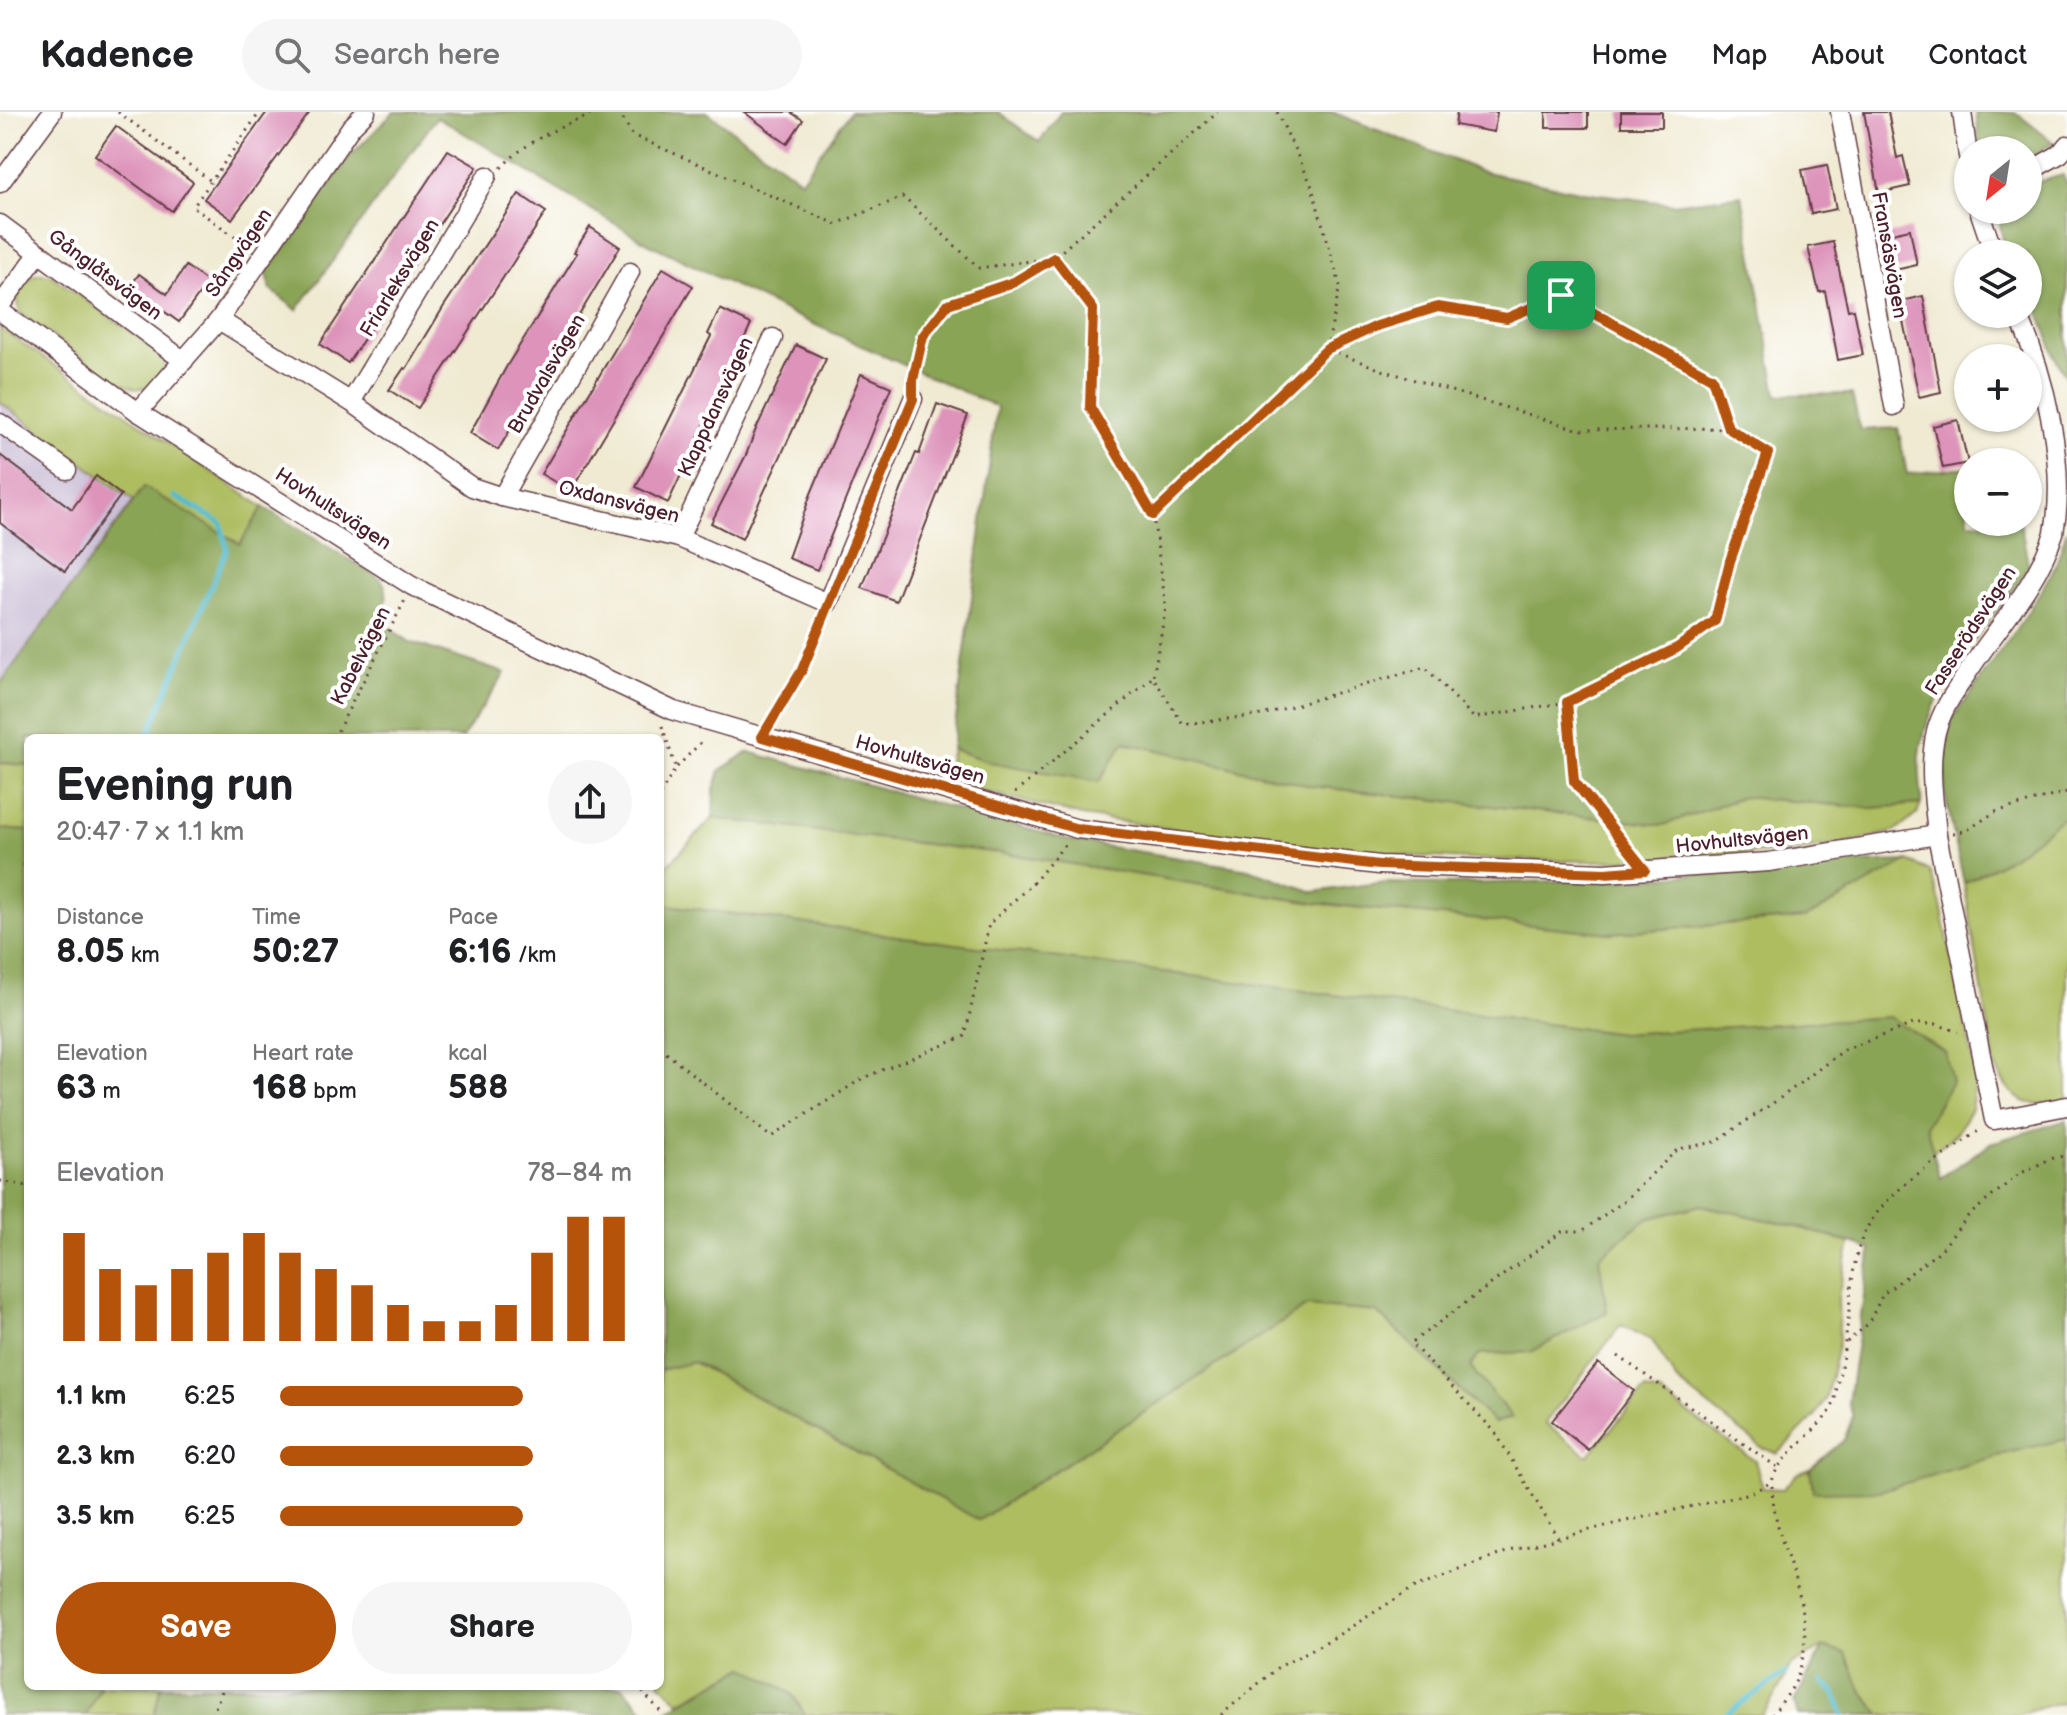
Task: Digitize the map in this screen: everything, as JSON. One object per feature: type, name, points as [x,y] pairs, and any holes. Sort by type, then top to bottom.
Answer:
[{"type":"street","points":[[8,172],[52,112]]},
{"type":"street","name":"Sångvägen","points":[[138,412],[219,320],[351,127],[366,112]]},
{"type":"street","name":"Fransäsvägen","points":[[1840,112],[1894,406]]},
{"type":"street","points":[[1962,112],[1965,136]]},
{"type":"street","points":[[2042,164],[2060,154],[2067,145]]},
{"type":"street","name":"Friarleksvägen","points":[[351,402],[487,176]]},
{"type":"street","name":"Gånglåtsvägen","points":[[0,224],[184,361]]},
{"type":"street","points":[[0,309],[39,253]]},
{"type":"street","name":"Brudvalsvägen","points":[[502,497],[630,272]]},
{"type":"street","name":"Hovhultsvägen","points":[[0,309],[138,412],[412,586],[674,711],[1078,829],[1379,865],[1605,873],[1769,862],[1937,835]]},
{"type":"street","name":"Oxdansvägen","points":[[219,320],[351,402],[472,487],[502,497],[679,538],[828,603]]},
{"type":"street","name":"Fasserödsvägen","points":[[1994,1120],[1937,835],[1932,757],[1936,730],[1949,700],[2039,567],[2054,532],[2061,487],[2061,422],[2024,328]]},
{"type":"street","name":"Klappdansvägen","points":[[679,538],[773,338]]},
{"type":"street","points":[[828,603],[913,399]]},
{"type":"street","points":[[0,423],[67,470]]},
{"type":"street","points":[[1994,1120],[2067,1106]]},
{"type":"path","points":[[118,112],[211,181]]},
{"type":"path","points":[[260,112],[193,207],[263,256]]},
{"type":"path","points":[[487,176],[533,141],[589,116],[591,112]]},
{"type":"path","points":[[619,112],[632,135],[836,224],[903,197],[979,268],[1054,258]]},
{"type":"path","points":[[913,399],[913,380],[923,336],[948,304],[1014,282],[1054,258],[1218,112]]},
{"type":"path","points":[[1277,112],[1311,184],[1340,285],[1327,349]]},
{"type":"path","points":[[1000,806],[1153,677],[1166,607],[1153,515],[1090,407],[1093,309],[1054,258]]},
{"type":"path","points":[[1153,515],[1327,349],[1377,326],[1438,307],[1507,318],[1561,295],[1712,378],[1728,428]]},
{"type":"path","points":[[1153,677],[1183,724],[1262,715],[1425,667],[1474,718],[1567,702],[1677,648],[1715,621],[1730,561],[1768,453],[1728,428],[1580,430],[1382,370],[1327,349]]},
{"type":"path","name":"Kabelvägen","points":[[336,734],[412,586]]},
{"type":"path","points":[[762,737],[802,670],[828,603]]},
{"type":"path","points":[[653,701],[676,768]]},
{"type":"path","points":[[1567,702],[1574,781],[1645,870]]},
{"type":"path","points":[[664,788],[676,768],[718,724]]},
{"type":"path","points":[[1937,835],[1966,831],[1995,812],[2067,792]]},
{"type":"path","points":[[664,1051],[771,1137],[863,1078],[965,1036],[989,924],[1035,881],[1078,829]]},
{"type":"path","points":[[1558,1538],[1495,1432],[1411,1343],[1563,1231],[1582,1231],[1625,1200],[1678,1149],[1715,1142],[1844,1050],[1913,1024],[1936,1024],[1977,1039]]},
{"type":"path","points":[[1772,1715],[1795,1682],[1806,1644],[1805,1614],[1776,1518],[1771,1482],[1777,1467],[1815,1430],[1833,1405],[1847,1342],[1852,1284],[1860,1243],[1875,1214],[1931,1165],[1994,1120]]},
{"type":"path","points":[[1847,1342],[1868,1324],[1883,1294],[1941,1250],[1968,1216],[2019,1174],[2050,1159],[2067,1155]]},
{"type":"path","points":[[0,1181],[24,1185]]},
{"type":"path","points":[[1618,1356],[1777,1467]]},
{"type":"path","points":[[1221,1715],[1277,1668],[1335,1637],[1413,1588],[1509,1551],[1751,1493],[1771,1482]]},
{"type":"path","points":[[212,1715],[222,1690]]},
{"type":"path","points":[[641,1690],[664,1715]]},
{"type":"shaded area","points":[[0,402],[134,501],[0,684]]},
{"type":"green space","points":[[394,112],[707,112],[801,180],[850,112],[998,112],[1039,142],[1061,112],[1332,112],[1481,171],[1584,192],[1672,204],[1742,195],[1777,395],[1852,394],[1860,430],[1898,428],[1907,474],[1954,469],[1954,536],[2023,536],[2029,568],[1963,657],[1934,706],[1920,755],[1921,804],[1871,808],[1743,797],[1663,825],[1311,786],[1124,742],[1099,782],[990,762],[952,749],[997,407],[787,312],[644,241],[437,117],[297,310],[270,289],[267,272],[350,156]]},
{"type":"green space","points":[[1976,112],[2015,112],[2053,142],[2042,150],[2042,136],[1979,136]]},
{"type":"green space","points":[[2063,175],[2067,185],[2067,378],[2055,357],[2042,320],[2042,240],[2004,240],[2000,224],[2042,224],[2042,181]]},
{"type":"green space","points":[[38,274],[49,274],[164,355],[165,369],[149,387],[136,389],[113,380],[20,313],[18,299],[22,284]]},
{"type":"green space","points":[[0,328],[263,507],[240,544],[145,488],[134,501],[0,402]]},
{"type":"green space","points":[[144,487],[240,544],[263,507],[381,579],[386,595],[380,622],[410,642],[505,673],[465,734],[24,734],[24,765],[0,763],[0,684]]},
{"type":"green space","points":[[2067,529],[2067,815],[2012,857],[1964,883],[1945,794],[1945,748],[1951,721],[2023,620],[2055,567]]},
{"type":"green space","points":[[1124,742],[1311,786],[1662,825],[1743,797],[1871,808],[1921,804],[1917,814],[1896,831],[1794,852],[1594,861],[1467,859],[1330,851],[1082,816],[944,781],[952,749],[990,762]]},
{"type":"green space","points":[[749,752],[1072,841],[1249,869],[1314,892],[1378,883],[1636,879],[1816,864],[1908,861],[1806,918],[1610,933],[1314,903],[1016,855],[713,818],[714,791],[720,770]]},
{"type":"green space","points":[[0,763],[24,765],[24,831],[0,829]]},
{"type":"green space","points":[[2067,815],[2067,1100],[2031,1103],[2023,1101],[2008,1089],[1995,1066],[1964,883],[2012,857]]},
{"type":"green space","points":[[713,818],[1016,855],[1314,903],[1610,933],[1806,918],[1908,861],[1930,871],[1940,901],[1976,1076],[1971,1109],[1956,1134],[1933,1152],[1926,1125],[1952,1082],[1889,1017],[1621,1034],[664,905],[664,869]]},
{"type":"green space","points":[[0,829],[24,831],[24,1690],[99,1690],[86,1715],[0,1715]]},
{"type":"green space","points":[[664,905],[1621,1034],[1889,1017],[1945,1052],[1952,1082],[1926,1125],[1940,1178],[1991,1143],[2067,1120],[2067,1439],[2007,1453],[1879,1491],[1813,1492],[1810,1469],[1844,1440],[1853,1416],[1848,1402],[1871,1249],[1798,1227],[1701,1205],[1647,1219],[1599,1257],[1607,1312],[1531,1352],[1480,1354],[1470,1367],[1512,1417],[1495,1423],[1377,1312],[1307,1306],[979,1520],[694,1362],[664,1369]]},
{"type":"green space","points":[[1701,1205],[1798,1227],[1850,1243],[1838,1296],[1839,1341],[1826,1398],[1815,1416],[1777,1454],[1761,1447],[1676,1380],[1652,1340],[1621,1325],[1545,1423],[1588,1456],[1645,1390],[1660,1393],[1755,1461],[1763,1488],[1783,1489],[1797,1474],[1810,1469],[1814,1492],[2067,1439],[2067,1703],[2018,1715],[1880,1715],[1860,1688],[1846,1655],[1823,1647],[1791,1665],[1762,1715],[805,1715],[792,1694],[745,1667],[679,1702],[664,1686],[664,1369],[693,1362],[979,1520],[1307,1306],[1377,1312],[1495,1423],[1512,1417],[1470,1367],[1480,1354],[1531,1352],[1599,1257],[1647,1219]]},
{"type":"green space","points":[[1823,1647],[1846,1654],[1860,1688],[1880,1715],[1798,1715],[1794,1702]]},
{"type":"green space","points":[[745,1667],[792,1694],[805,1715],[660,1715]]},
{"type":"green space","points":[[99,1690],[160,1690],[154,1715],[86,1715]]},
{"type":"green space","points":[[160,1690],[626,1690],[649,1715],[154,1715]]},
{"type":"building","points":[[267,112],[310,112],[232,219],[204,199]]},
{"type":"building","points":[[744,112],[790,112],[803,120],[787,144]]},
{"type":"building","points":[[1457,112],[1497,112],[1494,132],[1455,125]]},
{"type":"building","points":[[1546,112],[1588,112],[1588,128],[1546,128]]},
{"type":"building","points":[[1621,112],[1662,112],[1662,127],[1621,127]]},
{"type":"building","points":[[1864,112],[1888,112],[1897,158],[1903,156],[1910,186],[1879,193]]},
{"type":"building","points":[[116,126],[193,182],[172,211],[95,155]]},
{"type":"building","points":[[448,150],[477,167],[348,363],[320,344]]},
{"type":"building","points":[[1827,165],[1836,209],[1811,214],[1802,170]]},
{"type":"building","points":[[519,194],[546,212],[418,408],[389,390],[406,369]]},
{"type":"building","points":[[590,227],[620,247],[498,450],[470,433]]},
{"type":"building","points":[[1910,229],[1917,265],[1895,270],[1887,234]]},
{"type":"building","points":[[1833,242],[1848,310],[1854,309],[1863,355],[1838,360],[1825,291],[1819,292],[1808,247]]},
{"type":"building","points":[[186,266],[208,282],[179,322],[130,287],[139,274],[167,294]]},
{"type":"building","points":[[663,268],[693,286],[571,491],[541,474]]},
{"type":"building","points":[[1923,296],[1941,392],[1919,397],[1899,302]]},
{"type":"building","points":[[720,309],[751,324],[668,503],[636,487],[711,336],[708,334]]},
{"type":"building","points":[[796,345],[826,359],[742,539],[711,523]]},
{"type":"building","points":[[861,374],[891,387],[817,570],[788,558],[810,496]]},
{"type":"building","points":[[937,404],[968,415],[896,601],[862,588]]},
{"type":"building","points":[[1954,421],[1954,432],[1961,432],[1965,448],[1954,448],[1954,466],[1943,468],[1933,426]]},
{"type":"building","points":[[0,455],[72,509],[96,476],[121,495],[65,571],[0,523]]},
{"type":"building","points":[[1598,1363],[1634,1391],[1588,1450],[1552,1421]]},
{"type":"waterway","points":[[149,734],[227,549],[221,523],[174,496]]},
{"type":"waterway","points":[[1724,1715],[1786,1673]]},
{"type":"waterway","points":[[1822,1682],[1835,1693],[1843,1715]]},
{"type":"route","points":[[1054,258],[1093,309],[1090,407],[1153,515],[1327,349],[1377,326],[1438,307],[1507,318],[1561,295],[1712,378],[1728,428],[1768,453],[1730,561],[1715,621],[1677,648],[1567,702],[1574,781],[1645,870],[1605,873],[1379,865],[1078,829],[762,737],[802,670],[913,399],[913,380],[923,336],[948,304],[1014,282],[1054,258]]}]
